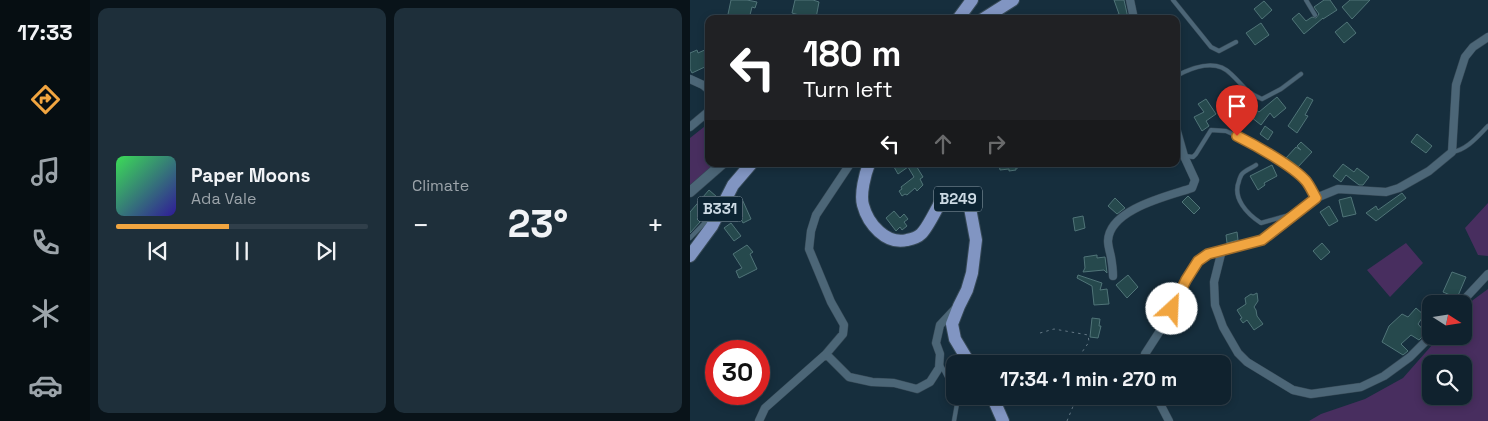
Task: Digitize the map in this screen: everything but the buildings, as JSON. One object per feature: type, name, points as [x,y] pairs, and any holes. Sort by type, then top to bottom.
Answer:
[{"type":"main road","points":[[961,15],[972,0]]},
{"type":"main road","points":[[989,15],[1013,0]]},
{"type":"main road","name":"B331","points":[[690,256],[712,226],[733,185],[748,167]]},
{"type":"main road","name":"B249","points":[[869,167],[864,178],[862,204],[870,222],[882,235],[900,242],[916,238],[922,234],[943,198],[950,196],[957,198],[970,208],[976,240],[972,273],[967,290],[958,306],[952,324],[955,339],[965,355]]},
{"type":"main road","points":[[996,405],[1003,421]]},
{"type":"street","points":[[1130,0],[1133,15]]},
{"type":"street","points":[[1145,355],[1165,324],[1186,280],[1198,261],[1208,254],[1262,240],[1316,198],[1338,189],[1386,192],[1399,188],[1429,170],[1452,152],[1456,85],[1465,56],[1473,47],[1488,37]]},
{"type":"street","points":[[690,79],[705,87]]},
{"type":"street","points":[[690,127],[705,114]]},
{"type":"street","points":[[1113,276],[1108,240],[1114,227],[1128,212],[1145,204],[1192,188],[1195,180],[1180,142]]},
{"type":"street","points":[[690,192],[719,167]]},
{"type":"street","points":[[759,421],[765,408],[826,354],[843,334],[844,325],[831,302],[809,249],[811,231],[816,215],[848,167]]},
{"type":"street","points":[[1222,250],[1214,282],[1215,305],[1223,327],[1238,353],[1247,362],[1294,390],[1311,394],[1361,387],[1384,376],[1410,357],[1422,345]]},
{"type":"street","points":[[1468,295],[1488,274]]},
{"type":"street","points":[[826,354],[849,377],[872,382],[894,383],[917,389],[930,382],[939,368],[940,354],[936,343],[940,325],[958,306]]},
{"type":"street","points":[[1161,405],[1169,421]]},
{"type":"lane","points":[[1173,0],[1211,47],[1219,51],[1236,42]]},
{"type":"lane","points":[[1306,0],[1314,15]]},
{"type":"lane","points":[[1180,74],[1191,68],[1213,64],[1229,72],[1249,93],[1262,99],[1281,89],[1302,74]]},
{"type":"lane","points":[[1452,152],[1458,151],[1477,138],[1488,126]]},
{"type":"lane","points":[[1184,156],[1193,157],[1211,130],[1226,131],[1248,141],[1291,168],[1305,181],[1316,198]]},
{"type":"lane","points":[[1256,165],[1242,174],[1237,186],[1236,192],[1243,206],[1252,217],[1261,223],[1295,214]]},
{"type":"lane","points":[[690,238],[712,214],[719,211]]},
{"type":"lane","points":[[940,363],[946,375]]},
{"type":"lane","points":[[954,421],[957,405]]},
{"type":"path","points":[[1040,333],[1054,329],[1088,335],[1089,342],[1080,355]]},
{"type":"path","points":[[1067,421],[1074,405]]},
{"type":"shaded area","points":[[705,126],[705,167],[711,167],[690,185],[690,138]]},
{"type":"shaded area","points":[[1488,203],[1488,256],[1478,255],[1465,228]]},
{"type":"shaded area","points":[[1406,243],[1423,263],[1390,297],[1367,270]]},
{"type":"shaded area","points":[[1488,289],[1488,421],[1309,421],[1321,414],[1365,399],[1403,378],[1422,356],[1422,405],[1472,405],[1472,355],[1423,355],[1432,345],[1472,345],[1472,301]]},
{"type":"route","points":[[1172,309],[1186,280],[1198,261],[1208,254],[1262,240],[1316,198],[1305,181],[1291,168],[1237,136]]}]
